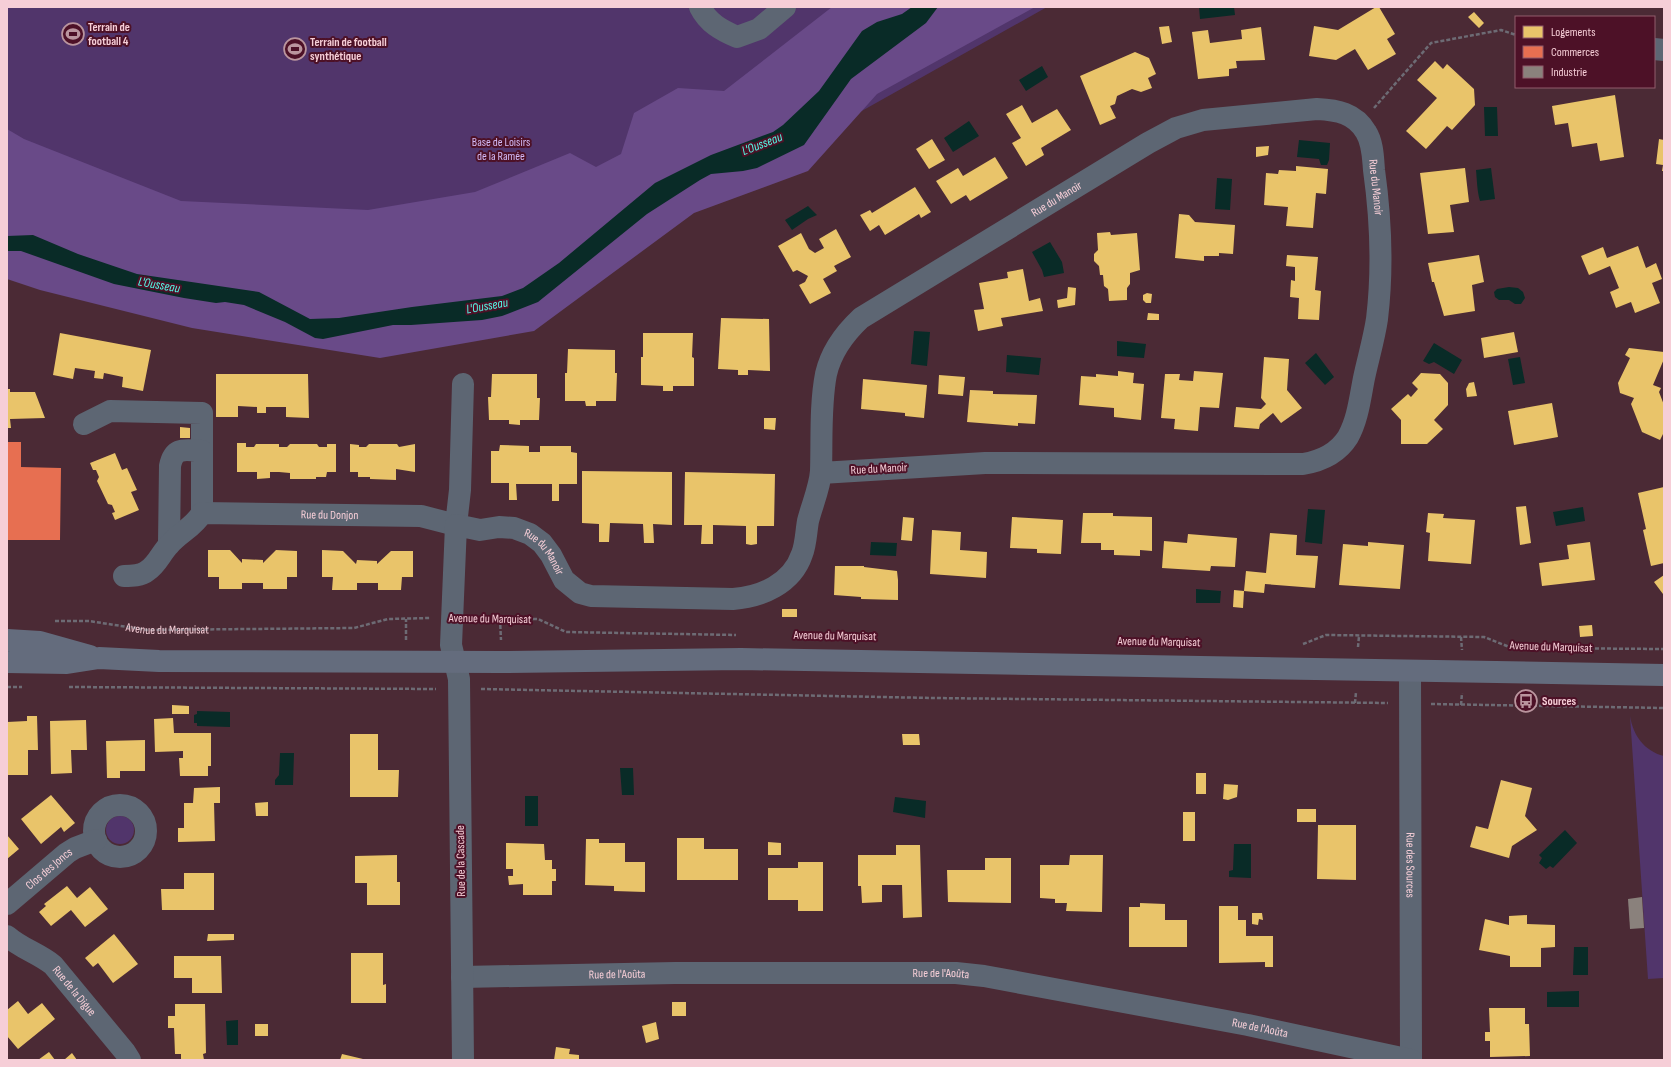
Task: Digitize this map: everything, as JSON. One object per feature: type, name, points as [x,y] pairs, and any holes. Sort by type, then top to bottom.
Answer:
[{"type":"main road","name":"Avenue du Marquisat","points":[[7,640],[40,642],[99,658]]},
{"type":"main road","name":"Avenue du Marquisat","points":[[7,662],[67,663],[99,658],[159,660],[456,661],[741,659],[1664,675]]},
{"type":"street","points":[[700,7],[705,18],[721,31],[737,37],[759,29],[785,7]]},
{"type":"street","name":"Rue du Manoir","points":[[456,525],[480,530],[499,527],[514,528],[530,534],[542,543],[564,580],[580,593],[591,596],[732,599],[749,598],[777,587],[798,565],[821,473],[820,442],[826,374],[832,357],[840,343],[849,330],[861,318],[1148,143],[1176,128],[1203,120],[1317,109],[1336,110],[1351,116],[1360,123],[1367,133],[1370,143],[1378,197],[1381,236],[1381,277],[1377,320],[1356,416],[1348,437],[1335,452],[1316,462],[1303,464],[985,463],[821,473]]},
{"type":"street","points":[[456,661],[451,645],[456,525],[460,490],[463,384]]},
{"type":"street","points":[[84,424],[110,411],[202,414],[202,513],[192,526],[169,544],[148,570],[142,574],[124,576]]},
{"type":"street","points":[[169,544],[172,459],[177,452],[181,450],[202,451]]},
{"type":"street","name":"Rue du Donjon","points":[[202,513],[421,516],[456,525]]},
{"type":"street","name":"Rue de la Cascade","points":[[456,661],[459,689],[462,1060]]},
{"type":"street","name":"Rue des Sources","points":[[1410,671],[1411,1060]]},
{"type":"street","name":"Clos des Joncs","points":[[7,904],[67,853],[74,848],[96,840]]},
{"type":"street","name":"Rue de la Digue","points":[[7,936],[20,946],[42,957],[53,965],[130,1060]]},
{"type":"street","name":"Rue de l'Aoûta","points":[[462,977],[674,973],[956,973],[984,976],[1248,1025],[1411,1060]]},
{"type":"path","points":[[1360,123],[1431,43],[1501,30],[1515,35]]},
{"type":"path","name":"Avenue du Marquisat","points":[[52,621],[89,621],[147,630],[163,630],[354,628],[388,619],[538,619],[566,632],[741,635]]},
{"type":"path","name":"Avenue du Marquisat","points":[[1296,644],[1304,644],[1326,635],[1484,637],[1509,648],[1664,649]]},
{"type":"path","points":[[7,687],[23,687]]},
{"type":"path","points":[[63,687],[459,689],[932,698],[1664,708]]},
{"type":"green space","name":"Base de Loisirs de la Ramée","points":[[7,7],[1047,7],[536,294],[7,231]]},
{"type":"green space","points":[[1630,716],[1637,736],[1645,746],[1657,754],[1664,756],[1664,978],[1648,979]]},
{"type":"green space","points":[[120,816],[130,820],[134,830],[130,840],[120,844],[110,840],[106,830],[110,820]]},
{"type":"shaded area","points":[[832,7],[1035,7],[877,94],[808,171],[694,213],[534,331],[380,358],[192,328],[40,290],[7,279],[7,129],[24,139],[181,201],[368,210],[475,192],[570,153],[596,167],[621,154],[634,113],[678,88],[724,91]]},
{"type":"water","name":"L'Ousseau","points":[[912,7],[938,7],[926,23],[851,79],[804,145],[757,168],[711,174],[700,180],[647,214],[538,302],[502,316],[482,320],[393,325],[323,339],[315,338],[285,322],[244,305],[225,302],[216,303],[184,298],[114,284],[21,251],[7,251],[7,236],[33,235],[78,254],[137,274],[259,292],[310,319],[339,318],[502,296],[523,288],[559,263],[655,183],[711,155],[773,132],[783,125],[819,91],[862,31],[877,22],[902,14]]},
{"type":"water","points":[[1199,7],[1234,7],[1235,15],[1200,19]]},
{"type":"water","points":[[1042,66],[1048,77],[1026,91],[1019,80]]},
{"type":"water","points":[[1484,107],[1497,107],[1498,136],[1485,136]]},
{"type":"water","points":[[969,121],[979,136],[953,152],[944,138]]},
{"type":"water","points":[[1299,140],[1330,143],[1329,160],[1327,165],[1321,165],[1319,159],[1297,157]]},
{"type":"water","points":[[1491,168],[1495,199],[1480,201],[1476,170]]},
{"type":"water","points":[[1217,178],[1232,179],[1230,210],[1215,209]]},
{"type":"water","points":[[808,206],[817,215],[808,219],[792,230],[785,220]]},
{"type":"water","points":[[1050,242],[1062,262],[1064,273],[1044,277],[1042,270],[1032,252]]},
{"type":"water","points":[[1509,287],[1518,288],[1523,292],[1525,298],[1521,304],[1515,304],[1509,300],[1499,300],[1495,297],[1494,292],[1497,289]]},
{"type":"water","points":[[914,331],[930,332],[927,366],[911,364]]},
{"type":"water","points":[[1117,341],[1146,344],[1144,358],[1117,356]]},
{"type":"water","points":[[1434,343],[1462,360],[1454,374],[1434,362],[1429,364],[1423,361]]},
{"type":"water","points":[[1316,353],[1334,377],[1325,385],[1305,363]]},
{"type":"water","points":[[1007,355],[1041,358],[1039,375],[1006,372]]},
{"type":"water","points":[[1520,357],[1525,383],[1513,385],[1508,359]]},
{"type":"water","points":[[1583,507],[1585,521],[1556,526],[1553,512]]},
{"type":"water","points":[[1308,509],[1325,510],[1322,544],[1305,542]]},
{"type":"water","points":[[871,542],[897,543],[896,556],[870,555]]},
{"type":"water","points":[[1196,589],[1221,591],[1220,603],[1196,603]]},
{"type":"water","points":[[197,711],[230,712],[230,727],[197,726],[197,723],[194,723],[194,715],[197,714]]},
{"type":"water","points":[[280,753],[294,753],[293,785],[275,785],[275,780],[279,775]]},
{"type":"water","points":[[620,768],[633,768],[634,795],[622,795]]},
{"type":"water","points":[[525,796],[538,796],[538,826],[525,826]]},
{"type":"water","points":[[895,797],[926,801],[925,818],[893,812]]},
{"type":"water","points":[[1565,830],[1577,843],[1553,868],[1550,866],[1546,869],[1539,863],[1542,858],[1539,855]]},
{"type":"water","points":[[1234,844],[1251,844],[1251,878],[1229,877],[1229,871],[1233,870]]},
{"type":"water","points":[[1574,947],[1588,947],[1588,975],[1573,975]]},
{"type":"water","points":[[1579,991],[1579,1007],[1547,1007],[1547,992]]},
{"type":"water","points":[[238,1020],[238,1045],[227,1045],[226,1021]]},
{"type":"building: Logements","points":[[1376,7],[1379,7],[1395,34],[1387,39],[1396,54],[1368,70],[1355,49],[1336,60],[1309,56],[1314,26],[1338,30]]},
{"type":"building: Logements","points":[[1474,12],[1484,23],[1479,28],[1468,17]]},
{"type":"building: Logements","points":[[1169,26],[1172,42],[1162,44],[1159,27]]},
{"type":"building: Logements","points":[[1261,27],[1265,60],[1236,61],[1237,68],[1229,69],[1229,76],[1198,79],[1192,32],[1208,30],[1210,43],[1242,39],[1241,30]]},
{"type":"building: Logements","points":[[1135,52],[1149,58],[1156,74],[1148,78],[1152,88],[1141,92],[1132,89],[1117,96],[1115,104],[1110,106],[1116,118],[1100,125],[1080,76]]},
{"type":"building: Logements","points":[[1435,61],[1443,69],[1447,64],[1474,89],[1475,105],[1452,130],[1447,126],[1426,149],[1406,131],[1437,98],[1417,80]]},
{"type":"building: Logements","points":[[1615,95],[1624,157],[1600,161],[1597,143],[1572,147],[1568,123],[1555,125],[1552,106]]},
{"type":"building: Logements","points":[[1022,105],[1032,123],[1057,109],[1071,130],[1041,148],[1044,155],[1026,166],[1012,143],[1021,138],[1006,114]]},
{"type":"building: Logements","points":[[932,139],[945,160],[929,169],[916,149]]},
{"type":"building: Logements","points":[[1659,139],[1664,140],[1664,171],[1662,171],[1663,165],[1656,164]]},
{"type":"building: Logements","points":[[1269,146],[1268,155],[1256,157],[1256,147]]},
{"type":"building: Logements","points":[[995,157],[1008,178],[970,201],[966,195],[951,204],[936,181],[958,168],[963,176]]},
{"type":"building: Logements","points":[[1296,166],[1328,169],[1326,194],[1316,193],[1313,228],[1286,226],[1288,207],[1264,205],[1266,173],[1278,174],[1279,170],[1296,171]]},
{"type":"building: Logements","points":[[1465,168],[1469,202],[1450,205],[1454,232],[1428,234],[1420,173]]},
{"type":"building: Logements","points":[[915,187],[931,212],[921,218],[919,214],[885,235],[879,225],[870,231],[860,215],[870,210],[872,213]]},
{"type":"building: Logements","points":[[1179,214],[1189,215],[1195,222],[1235,225],[1233,254],[1219,253],[1219,256],[1204,256],[1204,261],[1175,258]]},
{"type":"building: Logements","points":[[836,229],[851,257],[834,266],[837,271],[823,279],[831,293],[810,304],[799,285],[805,282],[808,276],[797,270],[793,272],[778,246],[801,233],[809,249],[815,253],[824,248],[819,239]]},
{"type":"building: Logements","points":[[1110,232],[1111,235],[1137,233],[1140,270],[1130,273],[1130,284],[1127,288],[1127,300],[1109,301],[1108,289],[1104,286],[1103,275],[1100,275],[1099,266],[1094,261],[1094,254],[1098,250],[1097,233]]},
{"type":"building: Logements","points":[[1638,246],[1646,268],[1656,263],[1662,279],[1652,283],[1660,303],[1635,313],[1631,302],[1616,308],[1610,292],[1619,288],[1610,266],[1589,275],[1581,256],[1603,247],[1607,258]]},
{"type":"building: Logements","points":[[1287,255],[1318,257],[1315,290],[1321,291],[1319,320],[1298,319],[1299,298],[1290,297],[1291,280],[1295,281],[1295,267],[1286,266]]},
{"type":"building: Logements","points":[[1479,255],[1484,282],[1472,285],[1475,311],[1444,316],[1434,282],[1432,282],[1428,263]]},
{"type":"building: Logements","points":[[1023,269],[1029,301],[1040,298],[1043,311],[1001,318],[1003,326],[978,331],[974,310],[984,309],[979,283],[1008,278],[1007,272]]},
{"type":"building: Logements","points":[[1068,287],[1076,288],[1075,305],[1058,308],[1057,300],[1067,298]]},
{"type":"building: Logements","points":[[1147,293],[1152,294],[1151,303],[1146,303],[1143,300],[1143,295]]},
{"type":"building: Logements","points":[[1148,313],[1159,314],[1159,320],[1147,320]]},
{"type":"building: Logements","points":[[721,318],[769,319],[770,371],[748,370],[748,375],[738,375],[738,370],[718,369]]},
{"type":"building: Logements","points":[[1514,332],[1518,352],[1484,358],[1481,338]]},
{"type":"building: Logements","points":[[60,333],[151,350],[143,391],[122,387],[123,377],[104,373],[103,379],[94,378],[95,371],[75,368],[73,379],[53,375]]},
{"type":"building: Logements","points":[[643,333],[693,333],[692,357],[694,358],[694,386],[673,386],[673,391],[663,391],[663,386],[641,385]]},
{"type":"building: Logements","points":[[1629,348],[1664,352],[1664,359],[1653,385],[1661,388],[1659,392],[1664,405],[1664,432],[1660,440],[1642,432],[1631,404],[1634,398],[1620,393],[1618,383],[1630,358],[1625,355]]},
{"type":"building: Logements","points":[[568,349],[615,350],[615,373],[617,373],[616,401],[596,401],[596,406],[586,406],[585,401],[565,401],[565,373],[567,373]]},
{"type":"building: Logements","points":[[1264,357],[1289,359],[1287,390],[1302,408],[1281,423],[1273,413],[1260,424],[1259,429],[1234,427],[1236,407],[1261,409],[1266,404],[1261,398]]},
{"type":"building: Logements","points":[[1118,371],[1134,373],[1133,383],[1144,384],[1141,420],[1114,417],[1114,408],[1079,405],[1081,376],[1096,377],[1096,374],[1118,376]]},
{"type":"building: Logements","points":[[1194,371],[1223,373],[1219,408],[1200,407],[1198,431],[1174,429],[1175,419],[1161,418],[1165,374],[1180,374],[1179,380],[1193,381]]},
{"type":"building: Logements","points":[[1421,373],[1440,374],[1448,383],[1448,405],[1434,420],[1443,429],[1427,444],[1401,444],[1401,420],[1391,409],[1408,394],[1411,397],[1418,389],[1412,383]]},
{"type":"building: Logements","points":[[216,374],[308,374],[309,418],[286,417],[286,407],[266,407],[266,413],[257,413],[257,407],[238,406],[238,417],[216,417]]},
{"type":"building: Logements","points":[[492,374],[537,374],[537,398],[540,398],[539,420],[520,420],[520,425],[509,424],[509,420],[489,420],[488,397],[491,397]]},
{"type":"building: Logements","points":[[939,375],[965,377],[963,396],[938,394]]},
{"type":"building: Logements","points":[[863,379],[927,385],[924,418],[905,416],[905,413],[861,409]]},
{"type":"building: Logements","points":[[1474,382],[1477,396],[1467,397],[1466,389],[1469,383]]},
{"type":"building: Logements","points":[[7,389],[10,389],[10,392],[35,392],[45,418],[10,419],[11,428],[7,428]]},
{"type":"building: Logements","points":[[970,390],[993,391],[993,394],[1037,395],[1035,424],[1018,423],[1018,426],[967,422]]},
{"type":"building: Logements","points":[[1552,403],[1558,437],[1514,445],[1508,411]]},
{"type":"building: Logements","points":[[764,418],[776,418],[775,430],[764,429]]},
{"type":"building: Logements","points":[[180,427],[190,428],[190,438],[180,438]]},
{"type":"building: Logements","points":[[237,443],[246,443],[246,447],[254,447],[256,444],[279,444],[279,447],[287,447],[290,444],[317,444],[319,447],[327,447],[327,444],[336,444],[336,472],[327,472],[326,477],[316,477],[316,479],[290,479],[290,473],[270,472],[270,478],[257,479],[257,472],[237,472]]},
{"type":"building: Logements","points":[[350,444],[359,445],[359,447],[366,447],[369,444],[397,444],[399,447],[415,444],[415,472],[396,469],[396,480],[358,477],[358,472],[350,472]]},
{"type":"building: Logements","points":[[500,445],[529,446],[529,452],[540,452],[540,446],[571,446],[571,452],[577,453],[577,484],[559,484],[559,501],[552,501],[552,484],[516,484],[517,500],[509,500],[509,483],[491,483],[491,451],[499,451]]},
{"type":"building: Logements","points":[[115,453],[122,470],[127,468],[137,490],[131,492],[139,510],[115,520],[112,513],[115,512],[112,505],[108,504],[97,481],[99,477],[96,470],[93,470],[90,463]]},
{"type":"building: Logements","points":[[582,471],[672,472],[672,525],[653,524],[654,543],[644,543],[643,524],[610,523],[609,542],[599,542],[599,524],[582,523]]},
{"type":"building: Logements","points":[[685,472],[775,474],[774,526],[757,526],[757,544],[751,545],[746,544],[746,526],[713,525],[713,544],[701,544],[702,525],[684,525]]},
{"type":"building: Logements","points":[[1664,487],[1664,563],[1651,566],[1643,530],[1646,529],[1638,493]]},
{"type":"building: Logements","points":[[1526,506],[1531,543],[1520,545],[1516,507]]},
{"type":"building: Logements","points":[[1083,513],[1113,513],[1113,516],[1152,517],[1152,551],[1140,550],[1140,556],[1114,555],[1114,550],[1101,550],[1101,543],[1081,543]]},
{"type":"building: Logements","points":[[1428,513],[1444,514],[1443,518],[1475,520],[1471,564],[1428,561],[1430,533],[1426,532]]},
{"type":"building: Logements","points":[[903,517],[914,518],[912,541],[901,540]]},
{"type":"building: Logements","points":[[1012,517],[1063,520],[1061,554],[1037,553],[1037,549],[1010,548]]},
{"type":"building: Logements","points":[[932,530],[961,532],[960,550],[987,552],[986,578],[930,574]]},
{"type":"building: Logements","points":[[1270,533],[1297,535],[1296,555],[1318,556],[1315,588],[1265,584],[1264,593],[1244,591],[1246,571],[1266,573]]},
{"type":"building: Logements","points":[[1188,534],[1237,538],[1235,567],[1211,566],[1210,571],[1162,568],[1164,541],[1187,543]]},
{"type":"building: Logements","points":[[1368,542],[1404,545],[1400,589],[1339,585],[1343,544],[1368,546]]},
{"type":"building: Logements","points":[[1590,542],[1595,580],[1542,586],[1539,563],[1569,559],[1567,545]]},
{"type":"building: Logements","points":[[208,550],[230,550],[242,563],[242,559],[263,560],[263,563],[276,550],[297,551],[297,577],[287,577],[287,589],[263,589],[263,583],[242,583],[242,589],[219,589],[219,577],[208,577]]},
{"type":"building: Logements","points":[[322,550],[343,551],[356,564],[357,560],[377,561],[377,564],[391,551],[413,551],[413,577],[402,577],[401,590],[378,590],[378,583],[357,583],[357,590],[332,590],[333,577],[322,577]]},
{"type":"building: Logements","points":[[835,566],[864,566],[897,571],[898,600],[861,599],[861,597],[834,595]]},
{"type":"building: Logements","points":[[1664,575],[1664,594],[1663,594],[1654,582]]},
{"type":"building: Logements","points":[[1234,590],[1244,591],[1243,608],[1233,607]]},
{"type":"building: Logements","points":[[782,609],[797,609],[797,617],[782,617]]},
{"type":"building: Logements","points":[[1592,625],[1593,636],[1580,637],[1579,626]]},
{"type":"building: Logements","points":[[172,705],[189,706],[189,714],[172,714]]},
{"type":"building: Logements","points":[[27,716],[37,716],[38,750],[28,750],[28,775],[7,775],[7,722],[27,721]]},
{"type":"building: Logements","points":[[173,718],[174,733],[211,733],[211,766],[208,766],[208,776],[180,776],[179,758],[183,758],[183,751],[155,752],[154,719]]},
{"type":"building: Logements","points":[[86,720],[87,750],[71,750],[72,773],[51,774],[50,721]]},
{"type":"building: Logements","points":[[350,734],[378,734],[378,770],[399,770],[398,797],[350,797]]},
{"type":"building: Logements","points":[[902,734],[919,734],[920,745],[903,745]]},
{"type":"building: Logements","points":[[145,740],[145,771],[120,771],[120,778],[107,778],[106,741]]},
{"type":"building: Logements","points":[[1196,773],[1206,773],[1206,794],[1196,794]]},
{"type":"building: Logements","points":[[1501,780],[1532,788],[1525,816],[1537,830],[1512,846],[1509,858],[1470,847],[1476,826],[1488,829]]},
{"type":"building: Logements","points":[[1224,784],[1238,785],[1237,797],[1228,800],[1223,799]]},
{"type":"building: Logements","points":[[220,787],[220,803],[214,803],[215,841],[178,842],[178,828],[184,828],[184,803],[193,803],[194,788]]},
{"type":"building: Logements","points":[[51,795],[75,823],[64,832],[61,827],[41,844],[21,819]]},
{"type":"building: Logements","points":[[268,802],[268,816],[256,816],[255,803]]},
{"type":"building: Logements","points":[[1297,809],[1316,809],[1316,822],[1297,822]]},
{"type":"building: Logements","points":[[1183,812],[1195,812],[1195,841],[1183,841]]},
{"type":"building: Logements","points":[[1318,825],[1356,825],[1356,880],[1317,879]]},
{"type":"building: Logements","points":[[7,835],[19,849],[7,859]]},
{"type":"building: Logements","points":[[677,838],[704,838],[704,849],[738,849],[738,880],[677,880]]},
{"type":"building: Logements","points":[[586,839],[599,839],[599,843],[625,843],[625,862],[645,862],[645,892],[614,891],[614,886],[585,885]]},
{"type":"building: Logements","points":[[768,842],[781,843],[781,855],[768,855]]},
{"type":"building: Logements","points":[[506,843],[544,844],[545,860],[552,860],[552,869],[556,869],[556,881],[552,881],[552,895],[523,895],[523,884],[509,885],[508,876],[513,876],[513,869],[506,869]]},
{"type":"building: Logements","points":[[896,845],[920,845],[922,917],[903,918],[902,885],[882,885],[882,902],[862,903],[861,886],[858,886],[858,855],[896,855]]},
{"type":"building: Logements","points":[[397,855],[397,882],[400,882],[400,905],[367,905],[367,883],[355,883],[355,856]]},
{"type":"building: Logements","points":[[1070,855],[1103,855],[1102,912],[1066,911],[1067,903],[1055,903],[1055,899],[1040,898],[1040,865],[1069,865]]},
{"type":"building: Logements","points":[[985,858],[1011,858],[1011,903],[948,902],[947,870],[985,870]]},
{"type":"building: Logements","points":[[798,862],[823,862],[823,911],[798,911],[798,900],[768,900],[768,868],[798,868]]},
{"type":"building: Logements","points":[[184,873],[214,873],[214,910],[162,910],[161,889],[184,889]]},
{"type":"building: Logements","points":[[67,886],[77,898],[90,887],[108,909],[85,927],[71,910],[51,926],[39,912],[46,906],[44,904]]},
{"type":"building: Logements","points":[[1140,903],[1165,904],[1165,920],[1187,920],[1187,947],[1129,947],[1129,907],[1140,907]]},
{"type":"building: Logements","points":[[1219,906],[1238,906],[1238,920],[1246,920],[1246,936],[1273,936],[1273,967],[1265,967],[1265,962],[1219,963]]},
{"type":"building: Logements","points":[[1252,913],[1262,913],[1263,920],[1259,919],[1258,925],[1252,924]]},
{"type":"building: Logements","points":[[1527,915],[1527,924],[1555,925],[1555,947],[1541,948],[1541,967],[1510,967],[1510,956],[1479,950],[1485,919],[1509,925],[1509,916]]},
{"type":"building: Logements","points":[[114,934],[138,964],[113,983],[98,963],[93,967],[85,958]]},
{"type":"building: Logements","points":[[208,934],[234,934],[234,940],[207,941]]},
{"type":"building: Logements","points":[[351,953],[383,953],[383,985],[386,984],[386,1003],[351,1003]]},
{"type":"building: Logements","points":[[174,956],[221,956],[222,993],[192,993],[192,978],[174,978]]},
{"type":"building: Logements","points":[[18,1001],[28,1014],[42,1003],[55,1019],[18,1049],[7,1036],[7,1010]]},
{"type":"building: Logements","points":[[672,1002],[686,1002],[686,1016],[672,1016]]},
{"type":"building: Logements","points":[[175,1004],[205,1004],[206,1053],[203,1054],[204,1060],[181,1060],[181,1054],[175,1054],[174,1028],[168,1028],[168,1016],[175,1016]]},
{"type":"building: Logements","points":[[1489,1008],[1525,1008],[1525,1024],[1529,1024],[1530,1056],[1490,1057],[1490,1041],[1485,1041],[1485,1032],[1490,1032]]},
{"type":"building: Logements","points":[[656,1022],[659,1039],[646,1043],[642,1026]]},
{"type":"building: Logements","points":[[255,1024],[268,1024],[268,1036],[255,1036]]},
{"type":"building: Logements","points":[[556,1047],[570,1049],[569,1054],[579,1055],[579,1060],[554,1060]]},
{"type":"building: Logements","points":[[49,1052],[55,1060],[38,1060]]},
{"type":"building: Logements","points":[[72,1053],[77,1060],[64,1060]]},
{"type":"building: Logements","points":[[342,1054],[363,1059],[363,1060],[340,1060]]},
{"type":"building: Commerces","points":[[7,442],[21,442],[21,467],[61,468],[60,540],[7,540]]},
{"type":"building: Industrie","points":[[1642,897],[1644,928],[1630,929],[1628,899]]},
{"type":"place","name":"Terrain de football 4","points":[[73,34]]},
{"type":"place","name":"Terrain de football synthétique","points":[[295,49]]},
{"type":"place","name":"Sources","points":[[1526,701]]}]
